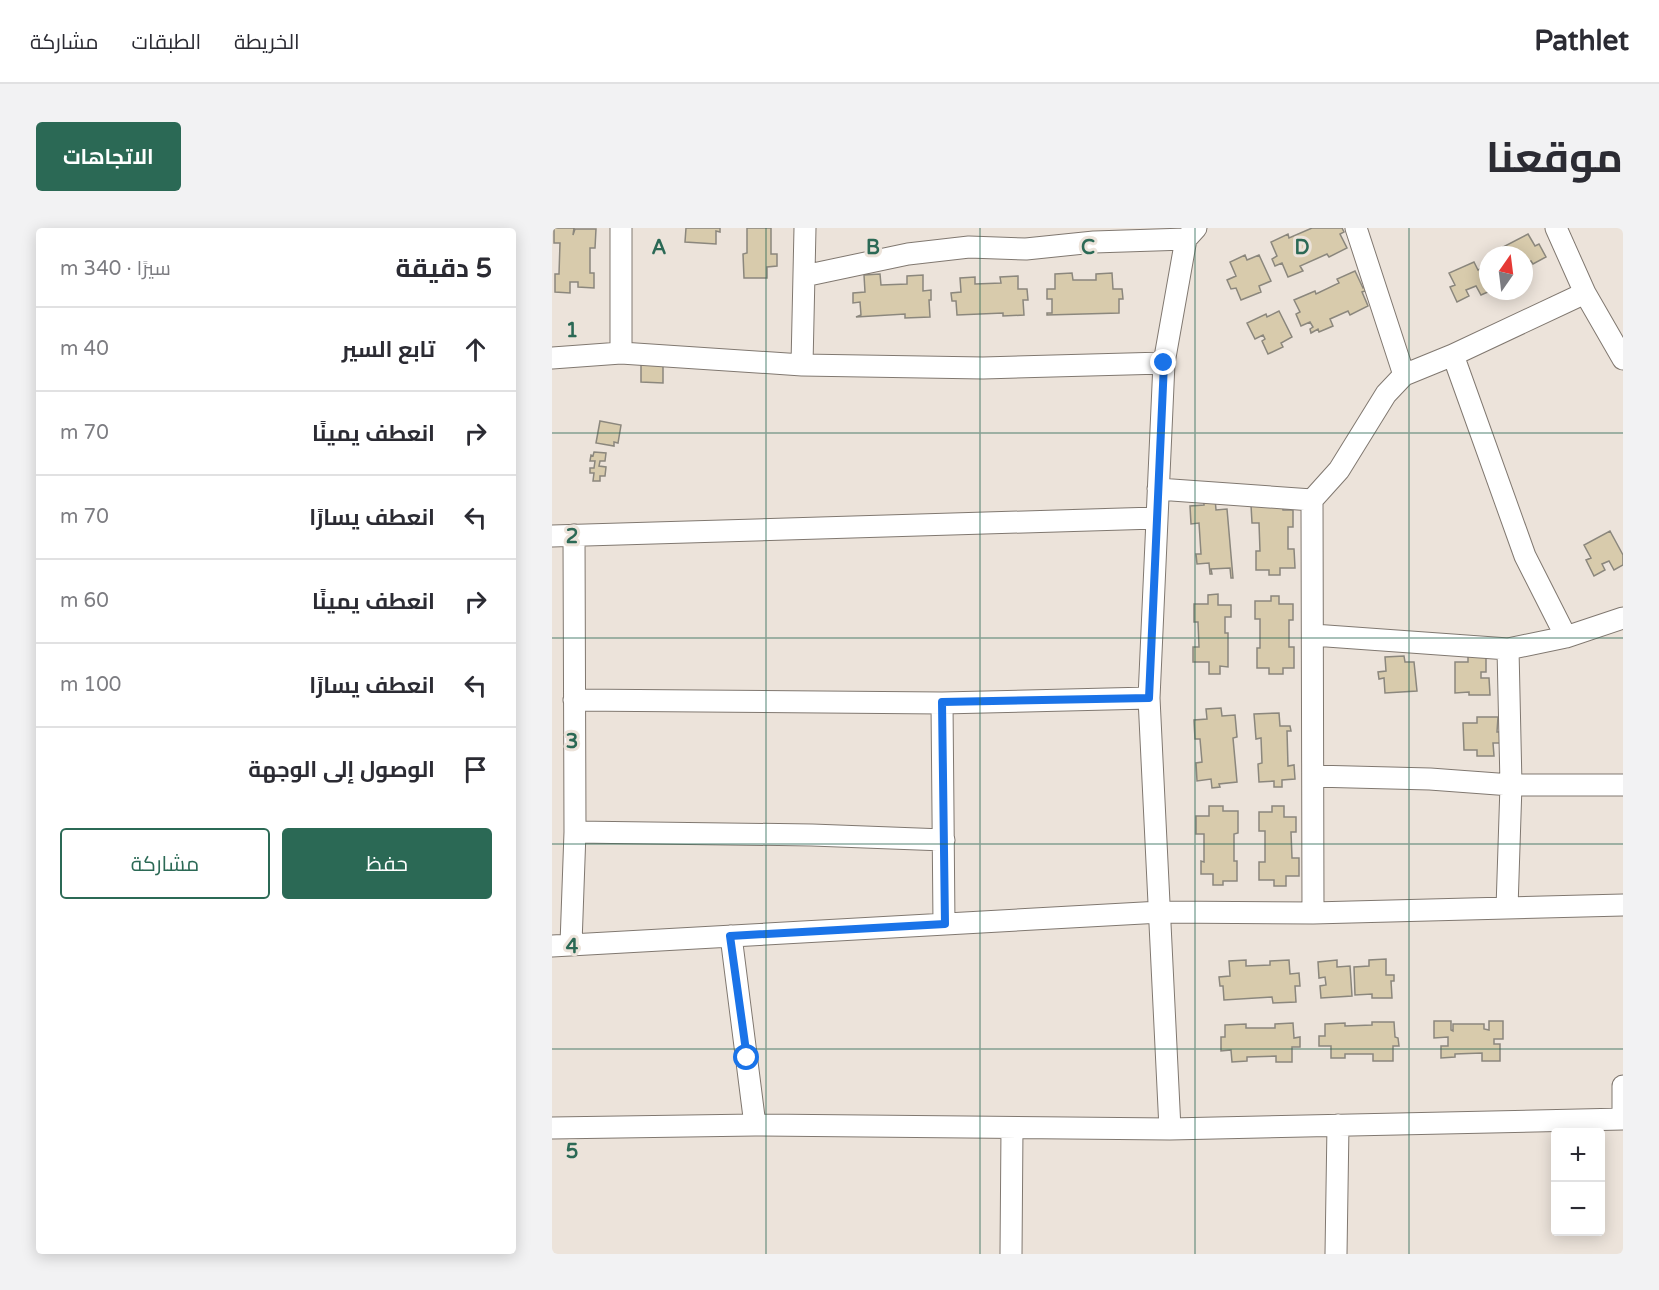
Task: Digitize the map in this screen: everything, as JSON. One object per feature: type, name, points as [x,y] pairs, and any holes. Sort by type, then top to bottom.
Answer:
[{"type":"street","points":[[621,228],[621,353]]},
{"type":"street","points":[[802,364],[805,228]]},
{"type":"street","points":[[1356,228],[1404,375]]},
{"type":"street","points":[[1556,228],[1585,293],[1623,359]]},
{"type":"street","points":[[804,276],[908,254],[969,247],[1026,249],[1191,233],[1164,363],[1149,698],[1170,1129]]},
{"type":"street","points":[[1312,913],[1312,500],[1339,470],[1386,394],[1404,375],[1453,355],[1585,293]]},
{"type":"street","points":[[552,358],[621,353],[802,364],[983,368],[1164,363]]},
{"type":"street","points":[[1453,355],[1526,556],[1566,637]]},
{"type":"street","points":[[1158,489],[1312,500]]},
{"type":"street","points":[[552,536],[1156,518]]},
{"type":"street","points":[[574,535],[575,832],[561,945],[1161,912],[1312,913],[1623,905]]},
{"type":"street","points":[[1312,634],[1508,649],[1566,637],[1623,618]]},
{"type":"street","points":[[1507,908],[1511,785],[1508,649]]},
{"type":"street","points":[[574,700],[942,702],[1149,698]]},
{"type":"street","points":[[942,702],[945,924]]},
{"type":"street","points":[[1313,776],[1430,778],[1511,785],[1623,785]]},
{"type":"street","points":[[575,832],[812,835],[944,840]]},
{"type":"street","points":[[730,936],[755,1125]]},
{"type":"street","points":[[552,1128],[755,1125],[1170,1129],[1623,1119],[1623,1086]]},
{"type":"street","points":[[1336,1254],[1338,1125]]},
{"type":"street","points":[[1011,1254],[1012,1128]]},
{"type":"building","points":[[554,228],[574,228],[573,235],[575,229],[596,229],[595,248],[590,248],[590,273],[594,273],[594,288],[578,287],[578,282],[570,282],[570,293],[555,292],[555,274],[559,274],[560,243],[554,243]]},
{"type":"building","points":[[686,228],[720,228],[720,232],[716,231],[716,244],[685,242]]},
{"type":"building","points":[[747,228],[771,228],[771,254],[777,254],[777,266],[767,267],[767,278],[744,278],[743,254],[747,253]]},
{"type":"building","points":[[1312,228],[1342,228],[1344,232],[1340,234],[1347,248],[1329,257],[1327,254],[1300,266],[1303,271],[1288,277],[1282,263],[1275,266],[1272,259],[1277,256],[1271,242],[1288,234],[1289,238]]},
{"type":"building","points":[[1528,234],[1535,246],[1539,244],[1546,257],[1533,264],[1533,246],[1505,246]]},
{"type":"building","points":[[1245,255],[1247,260],[1259,255],[1271,281],[1259,286],[1261,292],[1241,300],[1236,288],[1231,289],[1227,280],[1236,276],[1230,262]]},
{"type":"building","points":[[1474,262],[1479,270],[1479,291],[1476,286],[1466,290],[1469,296],[1457,302],[1450,287],[1455,285],[1449,273]]},
{"type":"building","points":[[1355,271],[1363,288],[1366,286],[1368,290],[1362,292],[1368,306],[1350,315],[1348,311],[1330,319],[1333,326],[1319,332],[1318,329],[1311,333],[1310,329],[1313,327],[1310,322],[1301,326],[1296,314],[1300,312],[1294,300],[1315,291],[1316,294],[1339,283],[1337,279]]},
{"type":"building","points":[[1072,273],[1073,280],[1096,280],[1096,274],[1112,273],[1113,289],[1122,289],[1123,299],[1119,299],[1119,313],[1047,315],[1047,313],[1052,313],[1052,299],[1047,299],[1047,289],[1055,289],[1055,274]]},
{"type":"building","points":[[880,274],[881,285],[907,284],[907,276],[923,275],[923,291],[931,290],[930,317],[905,318],[905,314],[856,317],[861,315],[860,302],[853,303],[853,293],[865,292],[864,275]]},
{"type":"building","points":[[1018,276],[1018,289],[1027,289],[1028,300],[1023,300],[1024,315],[1003,316],[1003,313],[957,315],[956,301],[952,301],[951,293],[961,292],[960,278],[975,277],[975,284],[1001,283],[1000,277]]},
{"type":"building","points":[[1279,311],[1292,337],[1281,343],[1283,347],[1268,354],[1262,341],[1265,339],[1263,335],[1255,339],[1247,323]]},
{"type":"building","points":[[641,363],[663,364],[663,383],[641,382]]},
{"type":"building","points":[[600,421],[621,425],[618,443],[614,442],[614,446],[596,443]]},
{"type":"building","points":[[594,452],[606,453],[605,461],[600,461],[599,466],[606,467],[605,476],[600,476],[600,481],[593,481],[594,473],[590,473],[590,468],[594,468],[595,461],[590,461]]},
{"type":"building","points":[[1215,498],[1216,510],[1227,509],[1233,578],[1231,578],[1230,568],[1211,569],[1212,574],[1210,574],[1209,563],[1197,564],[1196,554],[1201,554],[1199,523],[1191,524],[1190,506],[1204,505],[1204,499]]},
{"type":"building","points":[[1282,503],[1283,510],[1293,510],[1293,527],[1288,527],[1288,549],[1294,549],[1295,568],[1280,568],[1280,575],[1269,575],[1269,570],[1256,570],[1256,551],[1260,551],[1259,523],[1252,523],[1251,505]]},
{"type":"building","points":[[1610,531],[1623,555],[1623,565],[1614,570],[1609,561],[1602,564],[1605,570],[1594,576],[1586,560],[1591,558],[1584,545]]},
{"type":"building","points":[[1218,594],[1218,605],[1231,605],[1231,617],[1225,617],[1225,633],[1228,633],[1228,667],[1220,666],[1220,674],[1209,674],[1209,662],[1193,662],[1193,647],[1199,647],[1198,622],[1194,622],[1194,604],[1208,604],[1208,595]]},
{"type":"building","points":[[1271,596],[1279,596],[1279,604],[1293,604],[1293,620],[1289,620],[1289,647],[1294,647],[1294,668],[1283,668],[1283,674],[1269,674],[1269,668],[1257,668],[1260,619],[1255,619],[1255,601],[1271,601]]},
{"type":"building","points":[[1404,656],[1405,662],[1414,662],[1417,691],[1385,693],[1384,678],[1379,679],[1378,672],[1386,671],[1385,657]]},
{"type":"building","points":[[1468,656],[1486,656],[1486,672],[1481,672],[1481,678],[1489,678],[1490,695],[1455,693],[1455,662],[1468,662]]},
{"type":"building","points":[[1221,708],[1222,716],[1235,715],[1237,737],[1233,738],[1237,782],[1219,784],[1220,787],[1212,788],[1211,779],[1197,781],[1196,763],[1202,762],[1200,739],[1195,739],[1194,720],[1207,719],[1206,709]]},
{"type":"building","points":[[1279,713],[1280,726],[1290,726],[1291,731],[1287,731],[1288,766],[1294,765],[1295,779],[1282,780],[1282,787],[1274,787],[1274,781],[1259,782],[1258,764],[1262,763],[1261,738],[1256,739],[1254,714]]},
{"type":"building","points":[[1477,717],[1498,717],[1497,732],[1502,732],[1502,743],[1493,743],[1494,756],[1477,756],[1477,750],[1464,750],[1463,723],[1477,723]]},
{"type":"building","points":[[1209,806],[1223,806],[1223,811],[1238,811],[1238,833],[1234,834],[1237,881],[1223,881],[1223,885],[1213,885],[1213,874],[1201,874],[1201,861],[1204,862],[1204,834],[1196,834],[1196,816],[1209,816]]},
{"type":"building","points":[[1272,806],[1284,806],[1284,817],[1296,817],[1296,832],[1291,832],[1292,858],[1299,858],[1299,876],[1286,876],[1286,886],[1274,886],[1274,880],[1259,880],[1259,862],[1265,862],[1265,831],[1259,831],[1259,812],[1272,812]]},
{"type":"building","points":[[1386,959],[1386,975],[1394,975],[1394,981],[1391,981],[1392,998],[1372,998],[1372,994],[1355,995],[1354,967],[1369,966],[1369,960]]},
{"type":"building","points":[[1246,960],[1246,966],[1270,965],[1270,961],[1289,960],[1290,974],[1299,973],[1300,986],[1295,986],[1296,1002],[1273,1003],[1272,997],[1224,1000],[1223,986],[1220,986],[1219,977],[1230,976],[1229,961]]},
{"type":"building","points":[[1337,960],[1337,967],[1350,966],[1352,996],[1321,998],[1320,986],[1326,985],[1325,977],[1319,978],[1318,962]]},
{"type":"building","points":[[1434,1021],[1451,1021],[1453,1031],[1453,1024],[1484,1024],[1484,1029],[1489,1030],[1489,1021],[1503,1021],[1503,1039],[1494,1039],[1494,1044],[1500,1044],[1500,1061],[1482,1061],[1482,1053],[1455,1054],[1455,1057],[1441,1058],[1441,1046],[1448,1046],[1448,1037],[1434,1038]]},
{"type":"building","points":[[1372,1022],[1394,1022],[1395,1037],[1398,1038],[1399,1046],[1393,1046],[1393,1061],[1373,1061],[1373,1054],[1345,1054],[1345,1058],[1331,1058],[1331,1046],[1319,1046],[1319,1036],[1325,1036],[1325,1024],[1372,1025]]},
{"type":"building","points":[[1293,1023],[1294,1038],[1300,1037],[1300,1047],[1292,1047],[1292,1062],[1276,1062],[1276,1056],[1247,1057],[1247,1061],[1232,1062],[1231,1050],[1221,1051],[1221,1037],[1225,1037],[1225,1025],[1246,1024],[1246,1028],[1275,1028],[1275,1024]]},
{"type":"route","points":[[747,1058],[730,936],[945,924],[942,702],[1149,698],[1164,363]]}]
